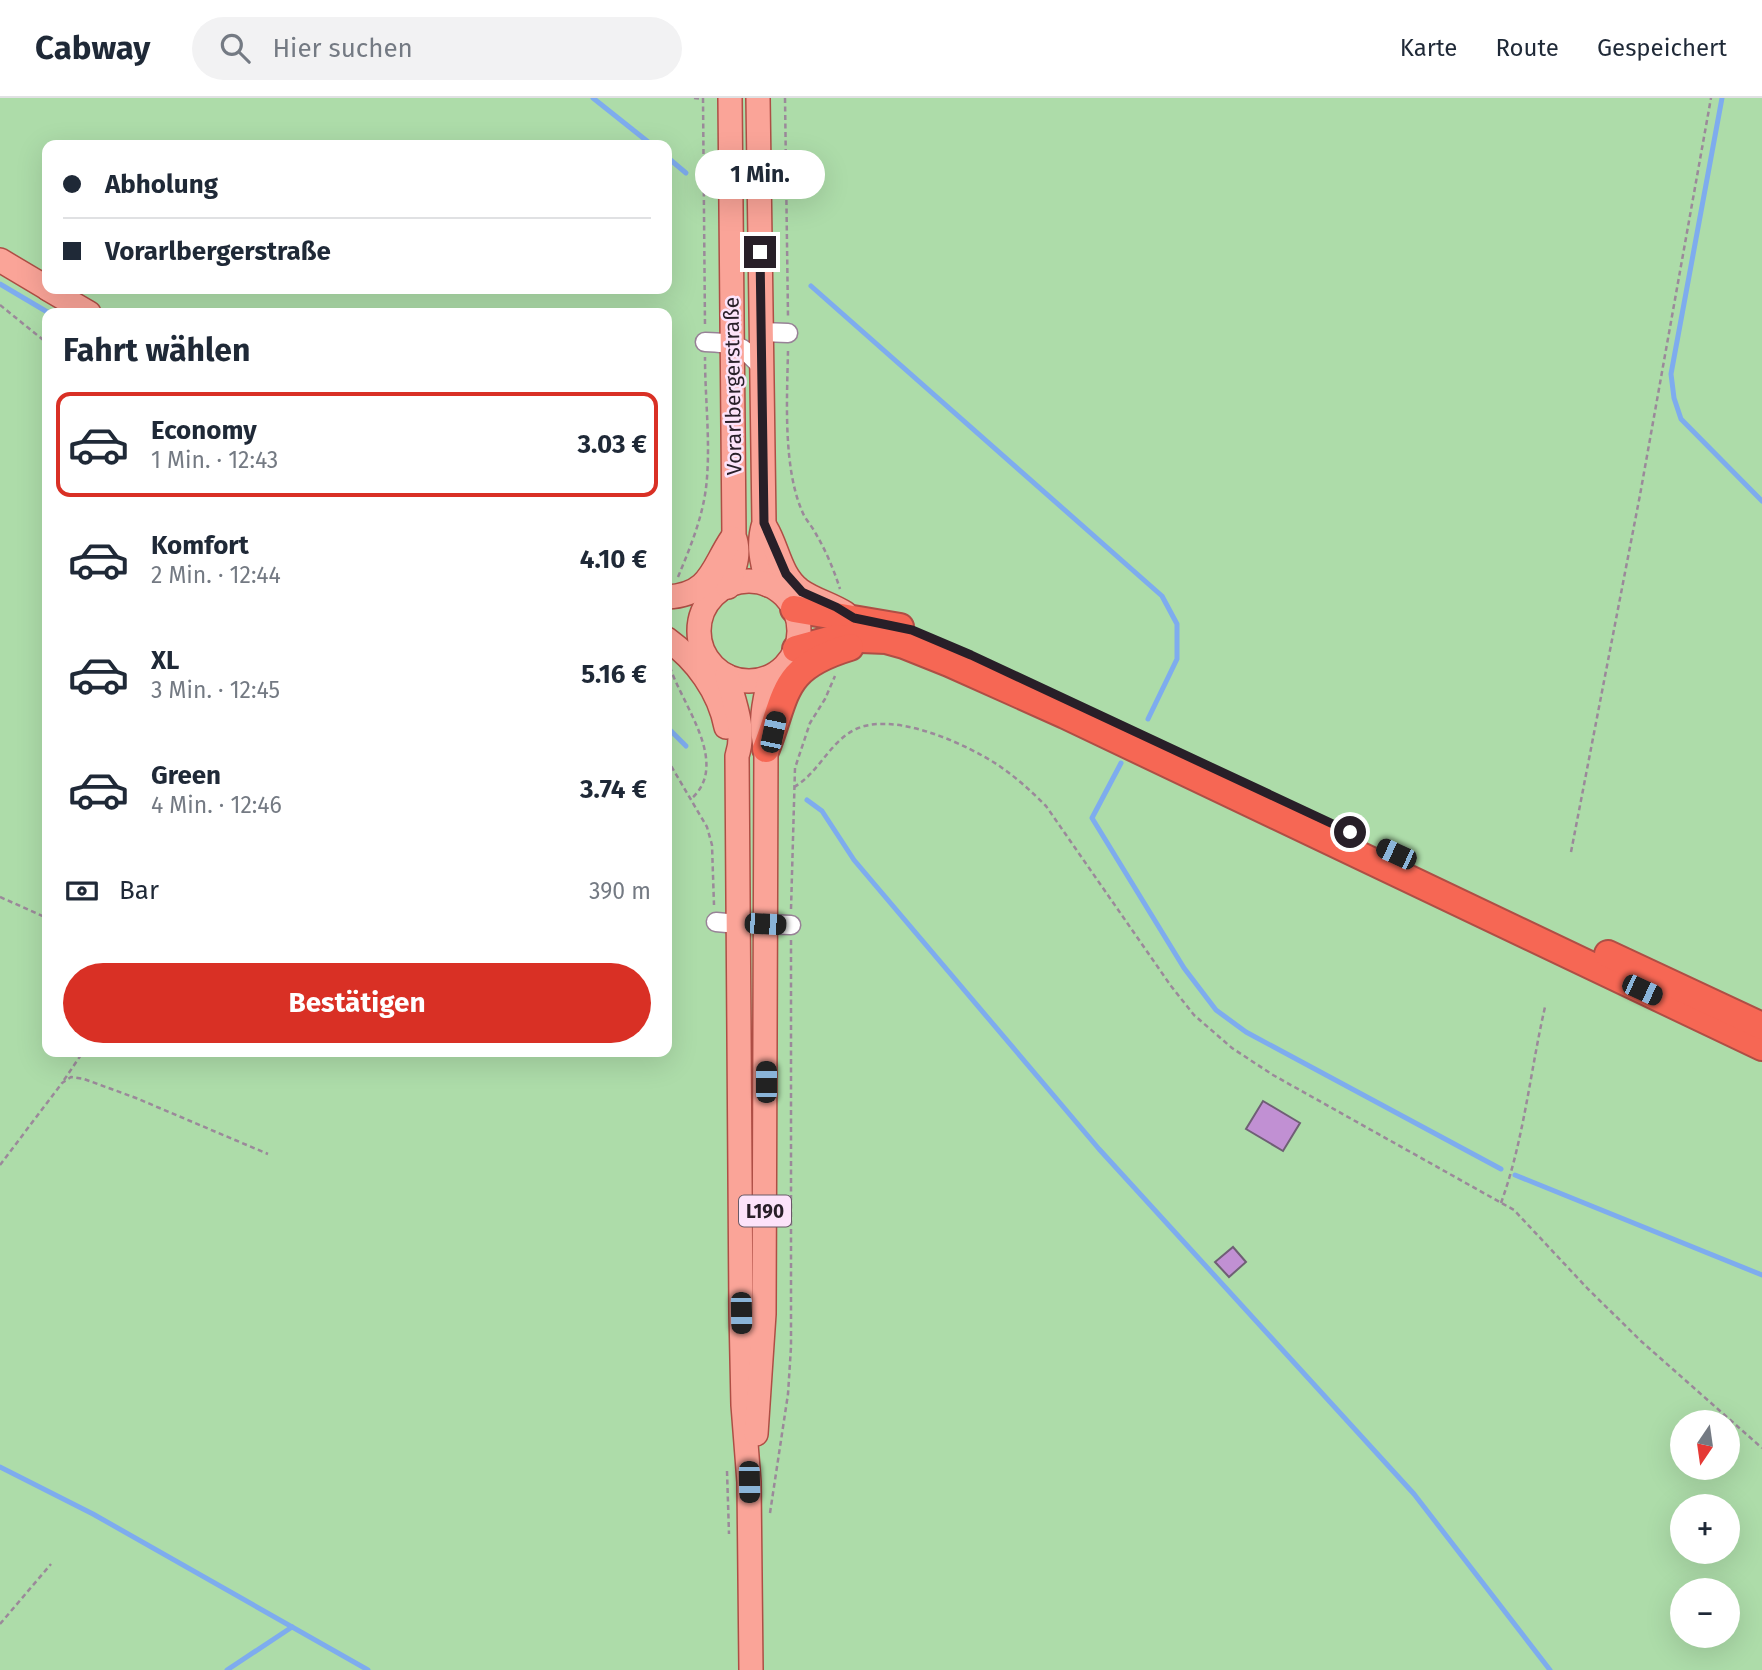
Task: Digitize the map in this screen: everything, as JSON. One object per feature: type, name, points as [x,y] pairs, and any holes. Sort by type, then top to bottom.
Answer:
[{"type":"highway","points":[[794,609],[912,630],[971,655],[1762,1026]]},
{"type":"highway","points":[[796,649],[836,638],[886,640],[949,663],[1053,709],[1762,1047]]},
{"type":"highway","points":[[766,749],[782,697],[801,670],[846,648],[886,640]]},
{"type":"main road","name":"Vorarlbergerstraße","points":[[728,587],[738,545],[734,536],[730,98]]},
{"type":"main road","name":"Vorarlbergerstraße","points":[[758,98],[764,523],[759,546],[768,585]]},
{"type":"main road","points":[[0,260],[42,284]]},
{"type":"main road","points":[[58,294],[81,308]]},
{"type":"main road","points":[[764,523],[771,535],[773,547],[793,584],[802,592],[854,618]]},
{"type":"main road","points":[[672,596],[685,594],[710,578],[734,536]]},
{"type":"main road","points":[[672,611],[686,612],[708,602],[728,587],[749,581],[768,585],[778,591],[794,609],[799,636],[796,649],[788,662],[770,677],[751,681],[727,676]]},
{"type":"main road","points":[[701,643],[700,621],[708,602]]},
{"type":"main road","points":[[672,627],[701,643]]},
{"type":"main road","points":[[672,643],[685,652],[713,688],[725,718],[728,738],[737,756]]},
{"type":"main road","name":"L190","points":[[701,643],[715,668],[727,676],[740,722],[741,737],[737,756],[738,850],[727,923],[743,1392],[749,1482],[751,1670]]},
{"type":"main road","name":"L190","points":[[749,1482],[760,1403],[764,1314],[766,749],[761,733],[770,677]]},
{"type":"main road","name":"L190","points":[[738,850],[747,859],[752,870],[753,913],[755,918],[765,924]]},
{"type":"lane","points":[[761,332],[788,332]]},
{"type":"lane","points":[[705,342],[732,343],[749,351],[762,368]]},
{"type":"lane","points":[[765,924],[791,925]]},
{"type":"path","points":[[694,98],[703,99]]},
{"type":"path","points":[[785,98],[787,401],[791,474],[803,513],[835,572],[841,592]]},
{"type":"path","points":[[1571,852],[1640,495],[1711,98]]},
{"type":"path","points":[[0,305],[42,339]]},
{"type":"path","points":[[672,672],[706,750],[706,775],[698,793],[691,799],[672,767]]},
{"type":"path","points":[[791,925],[795,768],[810,723],[835,676]]},
{"type":"path","points":[[794,787],[806,780],[831,748],[844,737],[868,726],[880,724],[914,728],[985,756],[1024,784],[1046,806],[1194,1015],[1232,1048],[1306,1095],[1514,1210],[1642,1342],[1762,1448]]},
{"type":"path","points":[[0,897],[42,916]]},
{"type":"path","points":[[1501,1203],[1519,1137],[1545,1007]]},
{"type":"path","points":[[0,1164],[80,1057]]},
{"type":"path","points":[[62,1083],[71,1077],[84,1079],[268,1154]]},
{"type":"path","points":[[0,1624],[51,1564]]},
{"type":"green space","points":[[0,98],[1762,98],[1762,1670],[0,1670]]},
{"type":"building","points":[[1263,1101],[1300,1123],[1283,1151],[1246,1129]]},
{"type":"building","points":[[1233,1247],[1246,1262],[1229,1277],[1215,1262]]},
{"type":"waterway","points":[[593,98],[646,140]]},
{"type":"waterway","points":[[1722,98],[1671,374],[1674,398],[1681,419],[1762,501]]},
{"type":"waterway","points":[[672,161],[686,173]]},
{"type":"waterway","points":[[0,284],[42,309]]},
{"type":"waterway","points":[[811,286],[1162,596],[1177,624],[1177,659],[1148,719]]},
{"type":"waterway","points":[[672,732],[686,746]]},
{"type":"waterway","points":[[1121,763],[1092,818],[1184,968],[1216,1010],[1246,1032],[1501,1169]]},
{"type":"waterway","points":[[807,800],[822,811],[854,860],[1099,1149],[1414,1494],[1550,1670]]},
{"type":"waterway","points":[[1515,1175],[1762,1275]]},
{"type":"waterway","points":[[0,1467],[93,1514],[368,1670]]},
{"type":"waterway","points":[[227,1670],[292,1627]]},
{"type":"route","points":[[760,252],[764,523],[771,535],[773,547],[793,584],[802,592],[854,618],[912,630],[971,655],[1350,832]]}]
